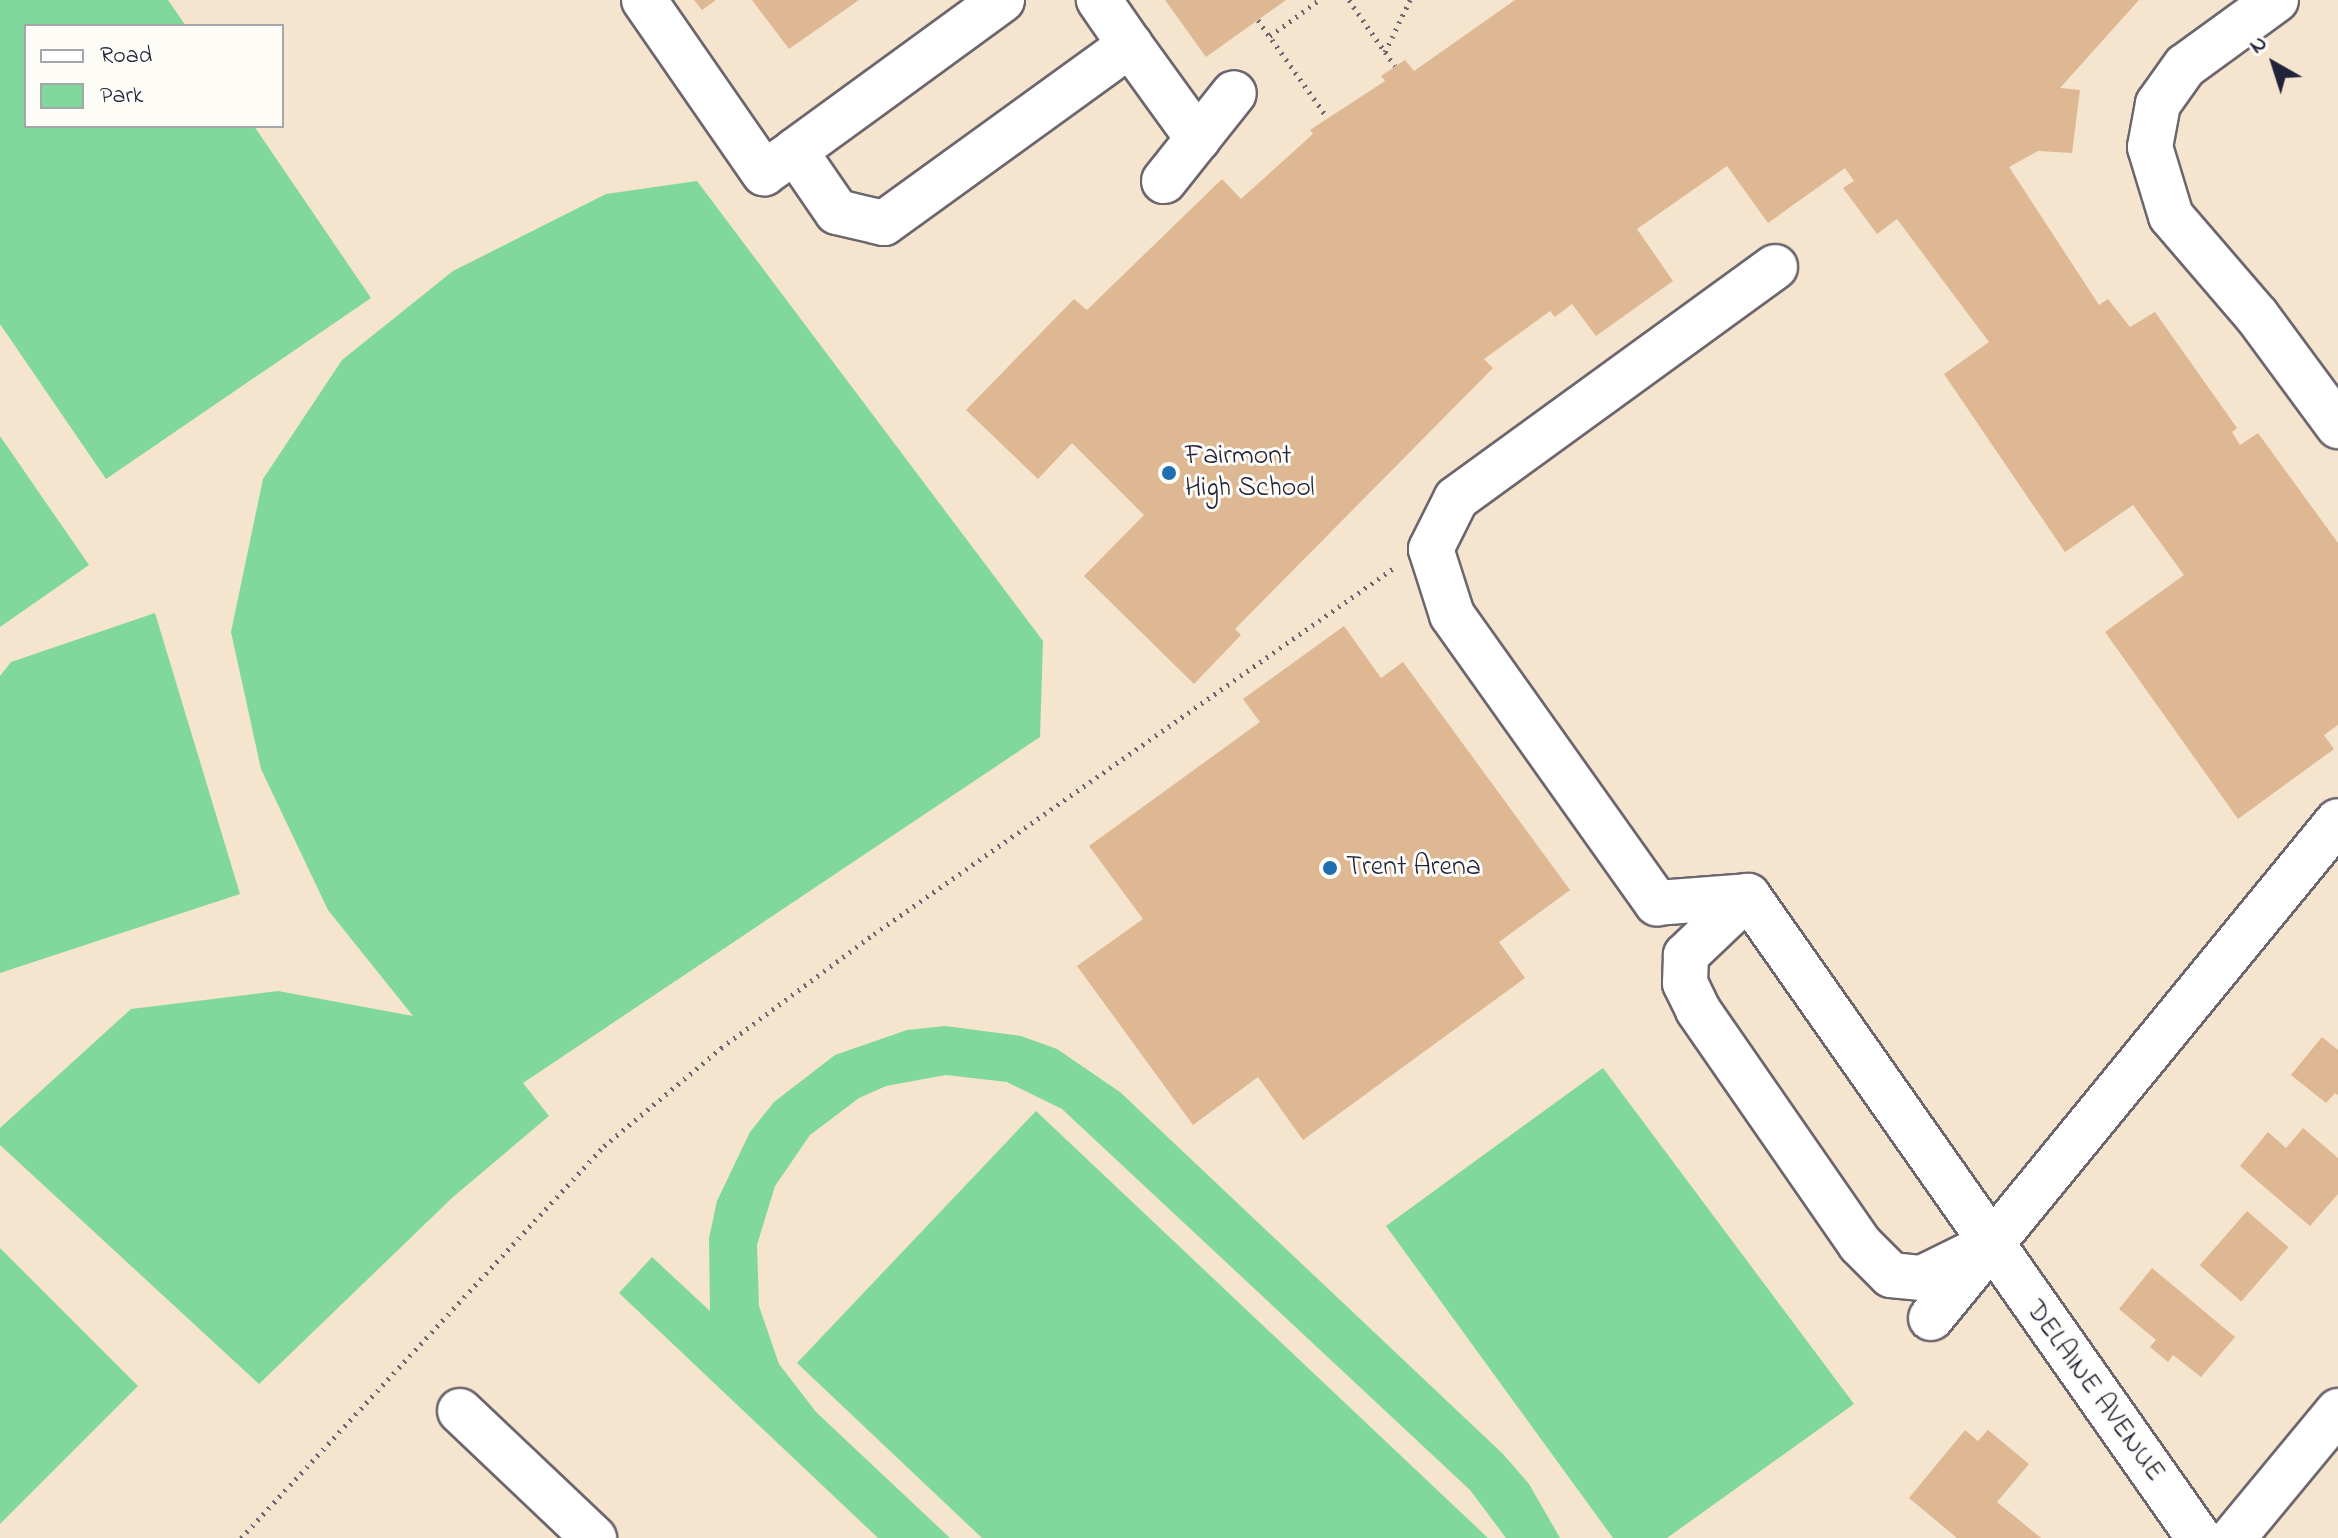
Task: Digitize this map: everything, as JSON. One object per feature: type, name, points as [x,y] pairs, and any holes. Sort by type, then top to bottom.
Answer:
[{"type":"street","points":[[644,0],[764,173],[1002,0]]},
{"type":"street","points":[[1099,0],[1198,139]]},
{"type":"street","points":[[2276,0],[2185,66],[2158,104],[2150,147],[2171,216],[2257,316],[2338,426]]},
{"type":"street","points":[[795,151],[837,212],[884,223],[1130,45]]},
{"type":"street","points":[[1164,181],[1234,93]]},
{"type":"street","points":[[1748,896],[1657,903],[1452,615],[1431,549],[1456,499],[1775,267]]},
{"type":"street","points":[[1931,1318],[2338,821]]},
{"type":"street","points":[[1748,896],[1686,955],[1685,983],[1716,1036],[1860,1244],[1891,1275],[1922,1278],[1989,1246]]},
{"type":"street","name":"DELAINE AVENUE","points":[[1748,896],[1989,1246],[2199,1538]]},
{"type":"street","points":[[460,1411],[594,1538]]},
{"type":"street","points":[[2233,1538],[2338,1411]]},
{"type":"path","points":[[1270,36],[1319,0]]},
{"type":"path","points":[[1349,0],[1395,66]]},
{"type":"path","points":[[1385,52],[1410,0]]},
{"type":"path","points":[[1258,20],[1327,117]]},
{"type":"path","points":[[241,1538],[615,1136],[721,1048],[874,934],[1396,567]]},
{"type":"green space","points":[[0,0],[168,0],[185,24],[24,24],[24,128],[255,128],[371,298],[106,479],[0,324]]},
{"type":"green space","points":[[697,181],[1043,641],[1040,737],[523,1083],[549,1116],[453,1197],[259,1384],[0,1145],[0,1128],[131,1009],[278,991],[413,1016],[328,910],[261,769],[231,632],[263,479],[342,360],[453,271],[606,194]]},
{"type":"green space","points":[[0,436],[89,565],[0,627]]},
{"type":"green space","points":[[155,613],[240,894],[0,973],[0,676],[11,662]]},
{"type":"green space","points":[[945,1026],[1021,1036],[1057,1049],[1120,1092],[1503,1454],[1529,1484],[1560,1538],[1506,1538],[1470,1490],[1062,1109],[1007,1082],[946,1075],[886,1086],[859,1098],[810,1135],[775,1186],[757,1245],[759,1306],[779,1364],[816,1412],[950,1538],[878,1538],[619,1293],[652,1257],[710,1311],[709,1238],[717,1201],[750,1132],[774,1102],[835,1055],[907,1030]]},
{"type":"green space","points":[[1603,1068],[1854,1404],[1667,1538],[1613,1538],[1386,1226]]},
{"type":"green space","points":[[1036,1111],[1488,1538],[982,1538],[797,1363]]},
{"type":"green space","points":[[0,1248],[138,1386],[0,1524]]},
{"type":"building","points":[[694,0],[716,0],[702,10]]},
{"type":"building","points":[[752,0],[859,0],[789,49]]},
{"type":"building","points":[[1165,0],[1286,0],[1206,57]]},
{"type":"building","name":"Fairmont High School","points":[[1515,0],[2139,0],[2060,88],[2080,90],[2072,153],[2038,151],[2009,167],[2099,305],[2108,299],[2130,327],[2155,312],[2237,428],[2232,432],[2240,445],[2258,433],[2338,543],[2338,725],[2324,735],[2334,749],[2238,819],[2105,632],[2184,575],[2133,505],[2065,552],[1944,374],[1989,342],[1897,219],[1877,234],[1843,188],[1854,181],[1845,168],[1768,223],[1727,166],[1637,229],[1673,281],[1596,336],[1572,304],[1555,317],[1550,311],[1484,359],[1493,368],[1235,629],[1241,635],[1194,684],[1084,576],[1144,515],[1072,443],[1038,479],[966,410],[1074,299],[1087,310],[1222,179],[1241,199],[1313,134],[1310,130],[1385,81],[1381,76],[1405,60],[1414,71]]},
{"type":"building","name":"Trent Arena","points":[[1344,626],[1381,678],[1403,662],[1570,890],[1499,942],[1525,978],[1303,1140],[1258,1077],[1193,1125],[1077,966],[1143,919],[1089,846],[1260,722],[1243,699]]},
{"type":"building","points":[[2322,1037],[2338,1050],[2338,1095],[2335,1093],[2326,1103],[2291,1075]]},
{"type":"building","points":[[2303,1128],[2338,1158],[2338,1194],[2310,1226],[2240,1166],[2268,1132],[2286,1148]]},
{"type":"building","points":[[2247,1211],[2289,1247],[2241,1301],[2200,1265]]},
{"type":"building","points":[[2152,1268],[2235,1337],[2201,1377],[2173,1355],[2168,1362],[2150,1347],[2156,1340],[2119,1309]]},
{"type":"building","points":[[1965,1430],[1978,1441],[1988,1430],[2029,1464],[1997,1502],[2041,1538],[1957,1538],[1909,1498]]},
{"type":"place","name":"Fairmont High School","points":[[1169,473]]},
{"type":"place","name":"Trent Arena","points":[[1330,868]]}]
